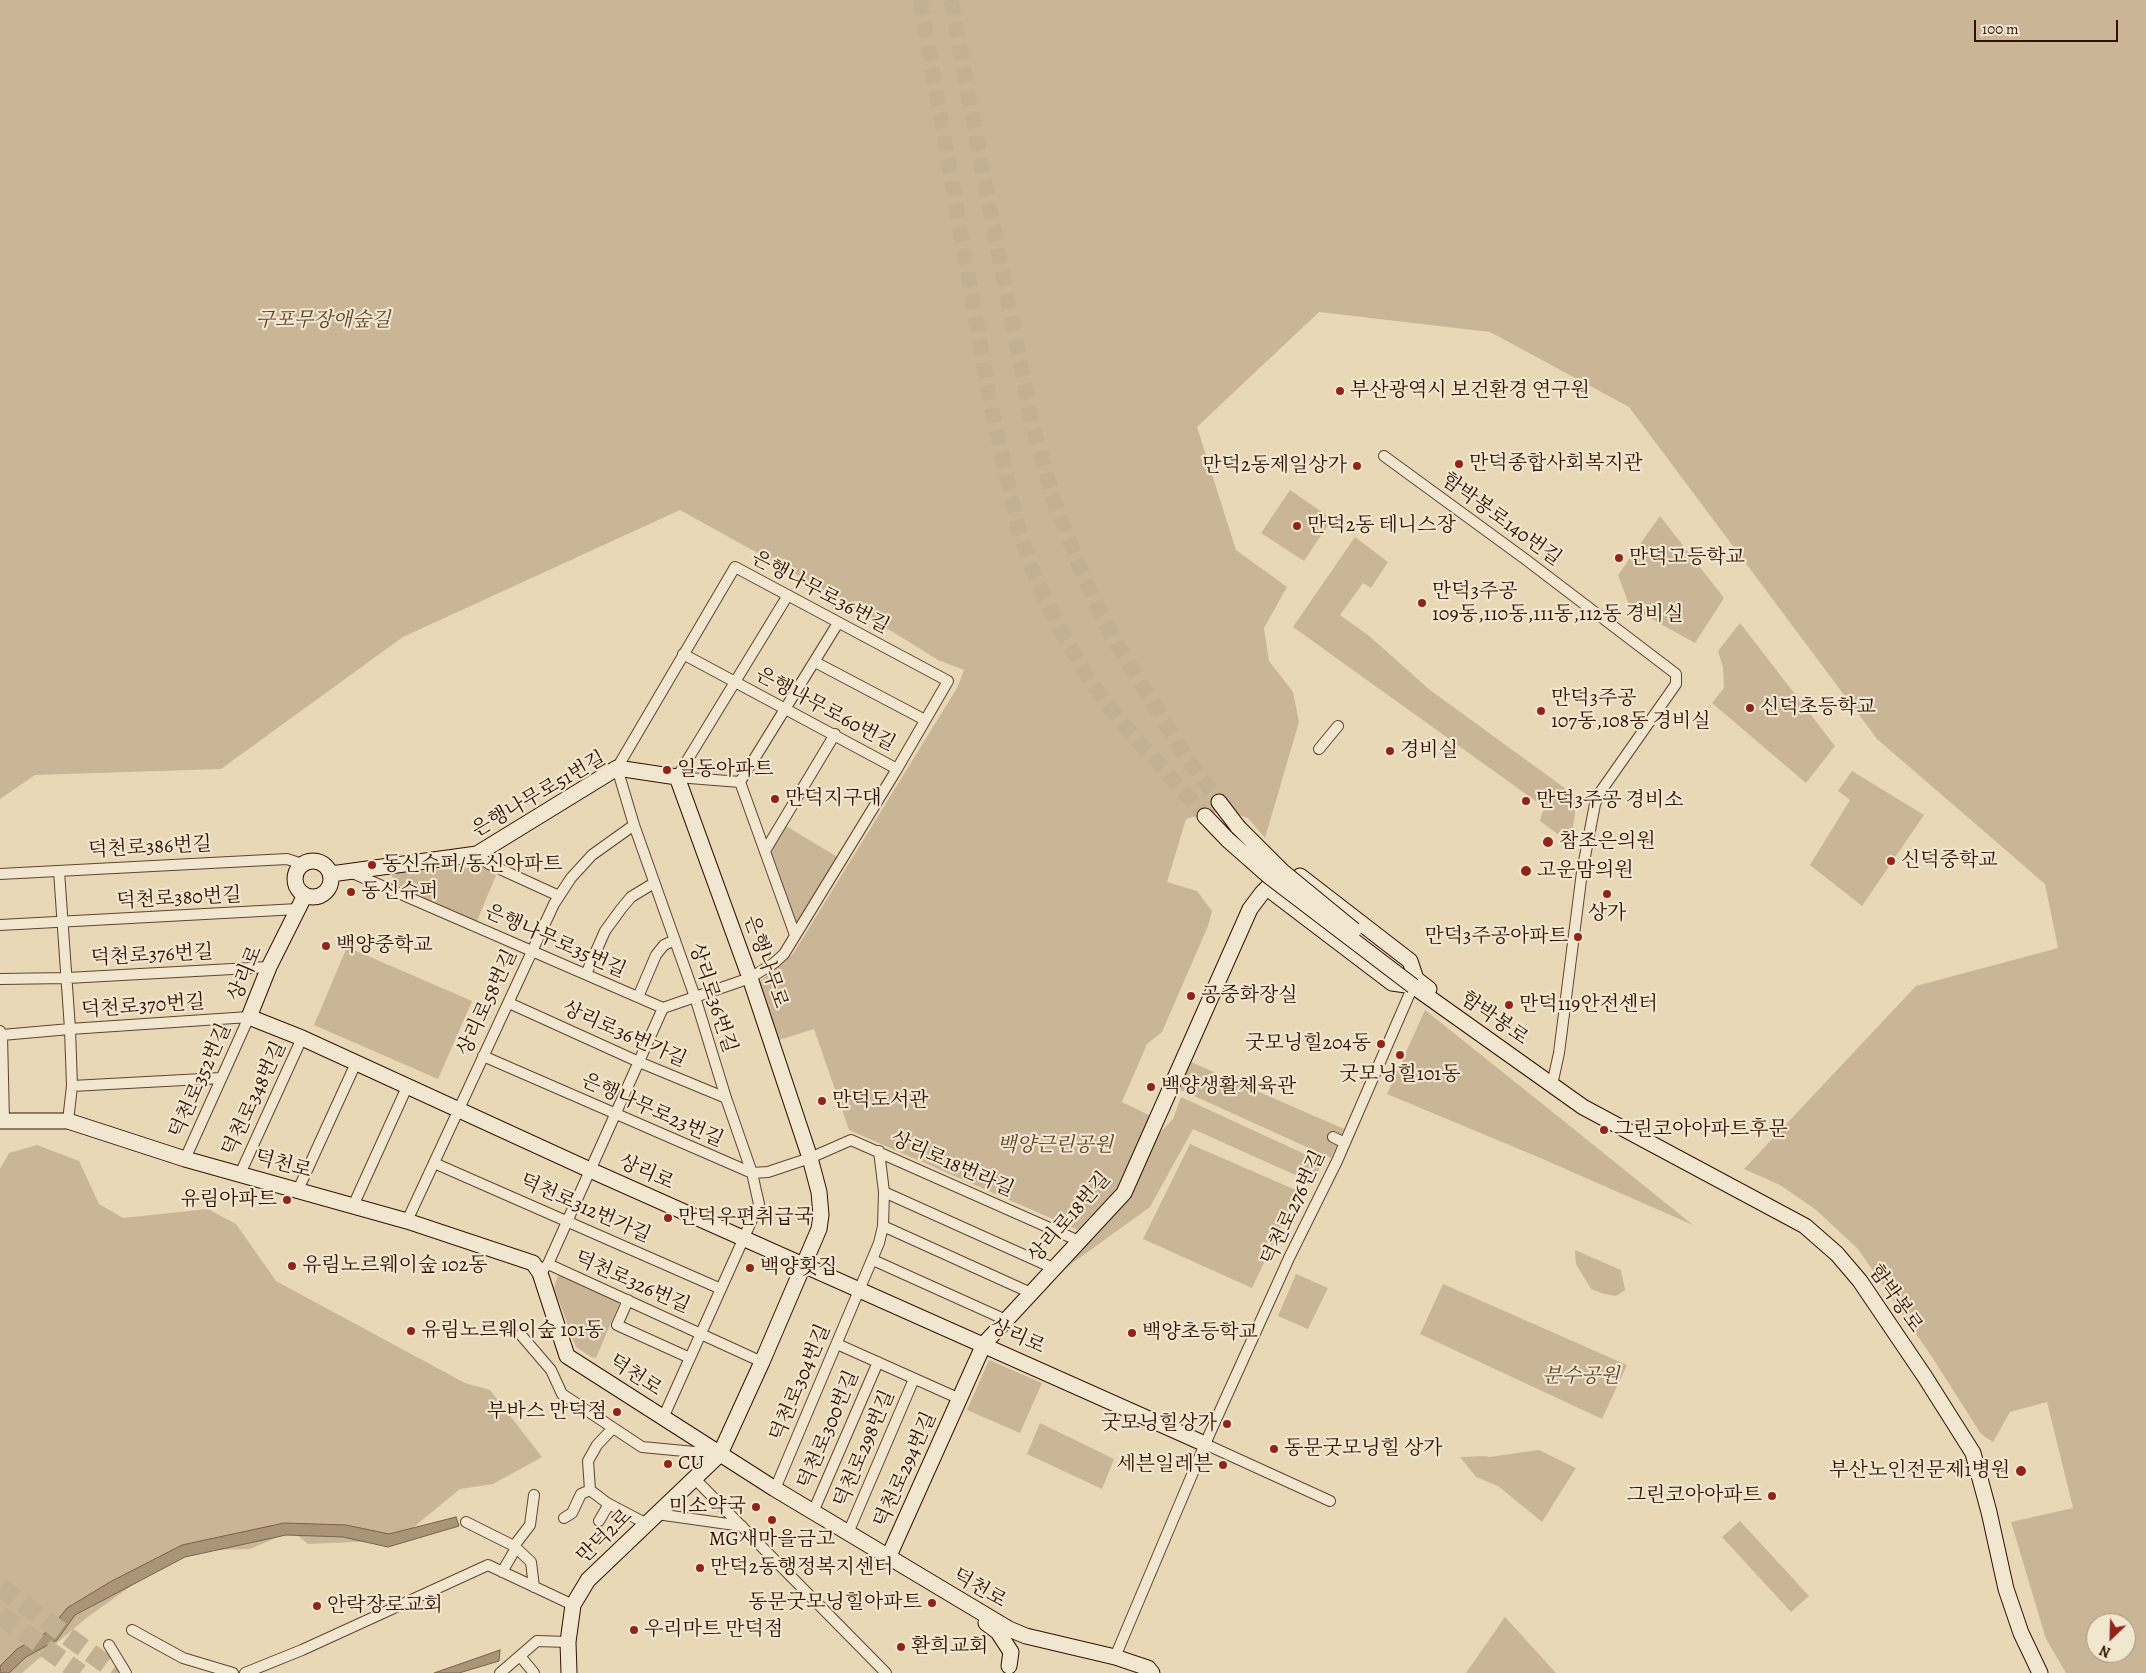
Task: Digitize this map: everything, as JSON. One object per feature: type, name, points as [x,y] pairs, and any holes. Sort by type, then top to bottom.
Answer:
[{"type":"main road","name":"은행나무로51번길","points":[[332,874],[477,854],[617,768],[677,777]]},
{"type":"main road","name":"은행나무로","points":[[677,777],[750,978],[810,1158],[821,1215],[818,1229],[804,1265],[720,1454]]},
{"type":"main road","points":[[1219,802],[1238,827],[1288,877],[1414,982]]},
{"type":"main road","points":[[1205,816],[1228,840],[1277,884],[1414,982]]},
{"type":"main road","points":[[307,861],[319,861],[325,864],[332,874],[331,886],[323,895],[317,897],[300,892],[295,881],[295,874],[302,864],[307,861]]},
{"type":"main road","name":"상리로18번길","points":[[984,1344],[1124,1193],[1250,909],[1267,888],[1289,868],[1410,961],[1414,982]]},
{"type":"main road","points":[[1267,888],[1392,983],[1414,982]]},
{"type":"main road","name":"상리로","points":[[305,895],[269,967],[249,1017],[302,1038],[590,1170],[1205,1444]]},
{"type":"main road","name":"함박봉로","points":[[1414,982],[1583,1107],[1805,1226],[1837,1254],[1860,1281],[1973,1453],[1989,1512],[2006,1589],[2021,1634],[2040,1673]]},
{"type":"main road","name":"덕천로","points":[[2,1121],[68,1121],[185,1159],[407,1221],[533,1263],[544,1269],[567,1356],[775,1489],[959,1601],[1009,1629],[1026,1636],[1115,1657],[1148,1668],[1152,1673]]},
{"type":"main road","name":"덕천로294번길","points":[[888,1558],[984,1344]]},
{"type":"main road","name":"만덕2로","points":[[569,1673],[568,1642],[573,1606],[588,1580],[720,1454]]},
{"type":"main road","points":[[959,1601],[998,1632],[1011,1652],[1007,1669]]},
{"type":"main road","points":[[1007,1669],[1026,1636]]},
{"type":"street","name":"함박봉로140번길","points":[[1384,456],[1676,674],[1676,684],[1601,791],[1595,804],[1582,872],[1559,1053],[1552,1085]]},
{"type":"street","name":"은행나무로36번길","points":[[617,768],[735,567],[948,681],[897,769],[784,954],[774,963],[750,978]]},
{"type":"street","points":[[740,782],[677,777],[788,595]]},
{"type":"street","points":[[740,782],[838,622]]},
{"type":"street","name":"은행나무로60번길","points":[[683,654],[897,769]]},
{"type":"street","points":[[815,662],[925,720]]},
{"type":"street","points":[[1319,749],[1338,726]]},
{"type":"street","points":[[766,850],[835,734]]},
{"type":"street","name":"상리로36번길","points":[[617,768],[634,825],[695,997],[726,1098],[752,1173],[759,1204],[663,1418]]},
{"type":"street","points":[[740,782],[795,935]]},
{"type":"street","name":"상리로58번길","points":[[407,1221],[457,1110],[559,896],[571,878],[592,855],[634,825]]},
{"type":"street","points":[[477,854],[489,864],[559,896]]},
{"type":"street","name":"덕천로386번길","points":[[0,874],[287,858],[302,864]]},
{"type":"street","points":[[60,871],[63,923]]},
{"type":"street","name":"은행나무로35번길","points":[[349,872],[663,1008]]},
{"type":"street","points":[[586,974],[605,931],[621,909],[631,897],[654,883]]},
{"type":"street","name":"덕천로380번길","points":[[0,925],[298,909]]},
{"type":"street","name":"덕천로376번길","points":[[63,923],[67,978]]},
{"type":"street","points":[[638,997],[656,955],[664,945],[674,940]]},
{"type":"street","name":"덕천로376번길","points":[[0,978],[67,978],[269,967]]},
{"type":"street","name":"덕천로370번길","points":[[67,978],[70,1029]]},
{"type":"street","points":[[544,1269],[663,1008],[750,978]]},
{"type":"street","name":"덕천로276번길","points":[[1115,1657],[1205,1444],[1345,1143],[1414,982]]},
{"type":"street","name":"상리로36번가길","points":[[509,1002],[639,1062],[726,1098]]},
{"type":"street","name":"덕천로370번길","points":[[1,1034],[249,1017]]},
{"type":"street","name":"덕천로352번길","points":[[185,1159],[249,1017]]},
{"type":"street","points":[[68,1121],[72,1086],[70,1029]]},
{"type":"street","points":[[1,1034],[2,1121]]},
{"type":"street","name":"덕천로348번길","points":[[240,1174],[302,1038]]},
{"type":"street","name":"은행나무로23번길","points":[[484,1056],[752,1173]]},
{"type":"street","points":[[298,1190],[356,1063]]},
{"type":"street","points":[[72,1086],[221,1078]]},
{"type":"street","points":[[353,1206],[407,1087]]},
{"type":"street","points":[[1333,1137],[1345,1143]]},
{"type":"street","name":"상리로18번라길","points":[[810,1158],[851,1140],[1078,1241]]},
{"type":"street","name":"덕천로304번길","points":[[775,1489],[873,1260],[883,1226],[884,1192],[879,1151]]},
{"type":"street","points":[[752,1173],[768,1172],[810,1158]]},
{"type":"street","name":"덕천로312번가길","points":[[434,1163],[722,1288]]},
{"type":"street","points":[[884,1192],[1053,1268]]},
{"type":"street","points":[[883,1226],[1031,1293]]},
{"type":"street","points":[[873,1260],[1006,1320]]},
{"type":"street","name":"덕천로326번길","points":[[544,1269],[628,1300],[701,1334]]},
{"type":"street","points":[[628,1300],[617,1325],[690,1358]]},
{"type":"street","points":[[701,1334],[762,1362]]},
{"type":"street","points":[[521,1335],[551,1370],[562,1394],[642,1447],[720,1454]]},
{"type":"street","name":"덕천로294번길","points":[[837,1344],[960,1399]]},
{"type":"street","name":"덕천로300번길","points":[[813,1512],[878,1362]]},
{"type":"street","name":"덕천로298번길","points":[[848,1532],[914,1379]]},
{"type":"street","points":[[613,1428],[597,1445],[588,1461],[590,1490],[609,1504],[652,1519],[742,1526]]},
{"type":"street","points":[[1205,1444],[1330,1501]]},
{"type":"street","points":[[694,1478],[886,1673]]},
{"type":"street","points":[[564,1518],[572,1513],[581,1494],[590,1490]]},
{"type":"street","points":[[502,1572],[515,1547],[530,1525],[534,1495]]},
{"type":"street","points":[[600,1521],[609,1504]]},
{"type":"street","points":[[466,1522],[515,1547],[531,1562],[534,1587]]},
{"type":"street","points":[[245,1673],[302,1650],[488,1565],[573,1606]]},
{"type":"street","points":[[132,1630],[183,1658],[233,1673]]},
{"type":"street","points":[[500,1673],[537,1641],[568,1642]]},
{"type":"street","points":[[109,1645],[126,1673]]},
{"type":"street","points":[[520,1656],[534,1673]]},
{"type":"green space","name":"구포무장애숲길","points":[[0,0],[2146,0],[2146,1673],[2066,1673],[2046,1639],[2011,1522],[2073,1508],[2047,1402],[2010,1412],[1993,1442],[1981,1434],[1932,1357],[1858,1249],[1815,1209],[1780,1185],[1744,1169],[1916,986],[2058,948],[2045,884],[1877,739],[1629,407],[1490,332],[1319,312],[1197,427],[1236,550],[1287,587],[1264,628],[1269,661],[1293,692],[1299,722],[1265,838],[1248,818],[1228,812],[1205,813],[1186,819],[1167,882],[1197,891],[1212,911],[1208,926],[1162,1032],[1147,1044],[1122,1102],[1151,1116],[1117,1188],[1078,1230],[849,1130],[814,1029],[776,1041],[757,984],[793,954],[957,688],[964,670],[938,660],[835,596],[680,510],[403,637],[221,769],[35,775],[0,799]]},
{"type":"green space","name":"만덕2동 테니스장","points":[[1290,490],[1332,519],[1304,561],[1261,533]]},
{"type":"green space","points":[[1660,516],[1724,598],[1695,643],[1630,607],[1618,575]]},
{"type":"green space","points":[[1355,537],[1388,562],[1371,588],[1363,583],[1340,615],[1368,635],[1430,690],[1577,797],[1571,844],[1540,821],[1544,807],[1293,627]]},
{"type":"green space","points":[[1740,623],[1835,746],[1806,783],[1712,703],[1724,688],[1723,667],[1718,651]]},
{"type":"green space","points":[[1852,771],[1924,815],[1862,906],[1810,865],[1850,800],[1838,791]]},
{"type":"green space","points":[[786,826],[839,858],[797,922],[792,919],[770,854]]},
{"type":"green space","points":[[483,867],[497,873],[477,921],[393,885],[392,873]]},
{"type":"green space","points":[[347,947],[472,1001],[438,1079],[314,1025]]},
{"type":"green space","points":[[1425,1010],[1693,1225],[1538,1157],[1387,1094]]},
{"type":"green space","points":[[1184,1059],[1344,1129],[1331,1158],[1172,1086]]},
{"type":"green space","points":[[1181,1097],[1322,1162],[1313,1183],[1193,1129],[1150,1207],[1060,1272],[1129,1200],[1159,1134],[1173,1119]]},
{"type":"green space","points":[[1190,1144],[1298,1191],[1252,1288],[1143,1239]]},
{"type":"green space","points":[[37,1145],[79,1161],[99,1204],[123,1218],[208,1209],[236,1224],[276,1281],[465,1383],[490,1390],[542,1457],[493,1484],[460,1489],[398,1540],[308,1544],[292,1531],[250,1549],[180,1551],[85,1619],[22,1673],[0,1673],[0,1169],[9,1153]]},
{"type":"green space","points":[[1575,1250],[1621,1270],[1625,1290],[1616,1296],[1591,1289],[1576,1264]]},
{"type":"green space","points":[[564,1274],[621,1299],[596,1358],[591,1357],[576,1347],[554,1288],[558,1275]]},
{"type":"green space","points":[[1296,1274],[1328,1288],[1308,1329],[1278,1316]]},
{"type":"green space","name":"분수공원","points":[[1443,1284],[1627,1365],[1602,1419],[1420,1334]]},
{"type":"green space","points":[[989,1360],[1042,1383],[1020,1433],[967,1410]]},
{"type":"green space","points":[[1040,1423],[1114,1459],[1102,1489],[1027,1454]]},
{"type":"green space","points":[[1539,1450],[1576,1468],[1542,1522],[1498,1486],[1476,1477],[1460,1457],[1489,1457]]},
{"type":"green space","points":[[1740,1521],[1809,1596],[1791,1612],[1722,1537]]},
{"type":"green space","points":[[1505,1617],[1556,1673],[1466,1673]]},
{"type":"shaded area","points":[[456,1517],[459,1526],[388,1547],[343,1537],[286,1535],[185,1557],[75,1615],[57,1640],[26,1657],[9,1673],[0,1673],[0,1666],[17,1649],[49,1631],[67,1608],[110,1582],[182,1545],[284,1523],[346,1525],[389,1534]]},
{"type":"shaded area","points":[[500,1650],[499,1661],[459,1673],[434,1673]]},
{"type":"tunnel","points":[[920,0],[991,406],[1018,528],[1035,577],[1062,633],[1092,684],[1123,724],[1205,816]]},
{"type":"tunnel","points":[[951,0],[1032,423],[1055,504],[1083,576],[1113,638],[1186,757],[1219,802]]},
{"type":"tunnel","points":[[0,1587],[118,1673]]},
{"type":"tunnel","points":[[0,1615],[80,1673]]},
{"type":"place","name":"부산광역시 보건환경 연구원","points":[[1340,391]]},
{"type":"place","name":"만덕종합사회복지관","points":[[1459,464]]},
{"type":"place","name":"만덕2동제일상가","points":[[1357,466]]},
{"type":"place","name":"만덕2동 테니스장","points":[[1297,526]]},
{"type":"place","name":"만덕고등학교","points":[[1619,558]]},
{"type":"place","name":"만덕3주공 109동,110동,111동,112동 경비실","points":[[1422,603]]},
{"type":"place","name":"신덕초등학교","points":[[1750,708]]},
{"type":"place","name":"만덕3주공 107동,108동 경비실","points":[[1541,711]]},
{"type":"place","name":"경비실","points":[[1390,751]]},
{"type":"place","name":"일동아파트","points":[[667,770]]},
{"type":"place","name":"만덕지구대","points":[[775,799]]},
{"type":"place","name":"만덕3주공 경비소","points":[[1526,801]]},
{"type":"place","name":"참조은의원","points":[[1548,842]]},
{"type":"place","name":"신덕중학교","points":[[1891,861]]},
{"type":"place","name":"동신슈퍼/동신아파트","points":[[372,865]]},
{"type":"place","name":"고운맘의원","points":[[1526,871]]},
{"type":"place","name":"동신슈퍼","points":[[351,892]]},
{"type":"place","name":"상가","points":[[1607,894]]},
{"type":"place","name":"만덕3주공아파트","points":[[1578,937]]},
{"type":"place","name":"백양중학교","points":[[326,946]]},
{"type":"place","name":"공중화장실","points":[[1191,996]]},
{"type":"place","name":"만덕119안전센터","points":[[1509,1005]]},
{"type":"place","name":"굿모닝힐204동","points":[[1381,1044]]},
{"type":"place","name":"굿모닝힐101동","points":[[1400,1055]]},
{"type":"place","name":"백양생활체육관","points":[[1151,1087]]},
{"type":"place","name":"만덕도서관","points":[[822,1101]]},
{"type":"place","name":"그린코아아파트후문","points":[[1604,1130]]},
{"type":"place","name":"유림아파트","points":[[287,1200]]},
{"type":"place","name":"만덕우편취급국","points":[[668,1218]]},
{"type":"place","name":"유림노르웨이숲 102동","points":[[292,1266]]},
{"type":"place","name":"백양횟집","points":[[750,1268]]},
{"type":"place","name":"유림노르웨이숲 101동","points":[[411,1331]]},
{"type":"place","name":"백양초등학교","points":[[1132,1333]]},
{"type":"place","name":"부바스 만덕점","points":[[617,1412]]},
{"type":"place","name":"굿모닝힐상가","points":[[1227,1424]]},
{"type":"place","name":"동문굿모닝힐 상가","points":[[1274,1449]]},
{"type":"place","name":"CU","points":[[668,1464]]},
{"type":"place","name":"세븐일레븐","points":[[1223,1465]]},
{"type":"place","name":"부산노인전문제1병원","points":[[2021,1471]]},
{"type":"place","name":"그린코아아파트","points":[[1772,1496]]},
{"type":"place","name":"미소약국","points":[[756,1507]]},
{"type":"place","name":"MG새마을금고","points":[[772,1520]]},
{"type":"place","name":"만덕2동행정복지센터","points":[[700,1568]]},
{"type":"place","name":"동문굿모닝힐아파트","points":[[932,1603]]},
{"type":"place","name":"안락장로교회","points":[[317,1606]]},
{"type":"place","name":"우리마트 만덕점","points":[[634,1630]]},
{"type":"place","name":"환희교회","points":[[901,1647]]},
{"type":"park label","name":"백양근린공원","points":[[1055,1146]]}]
